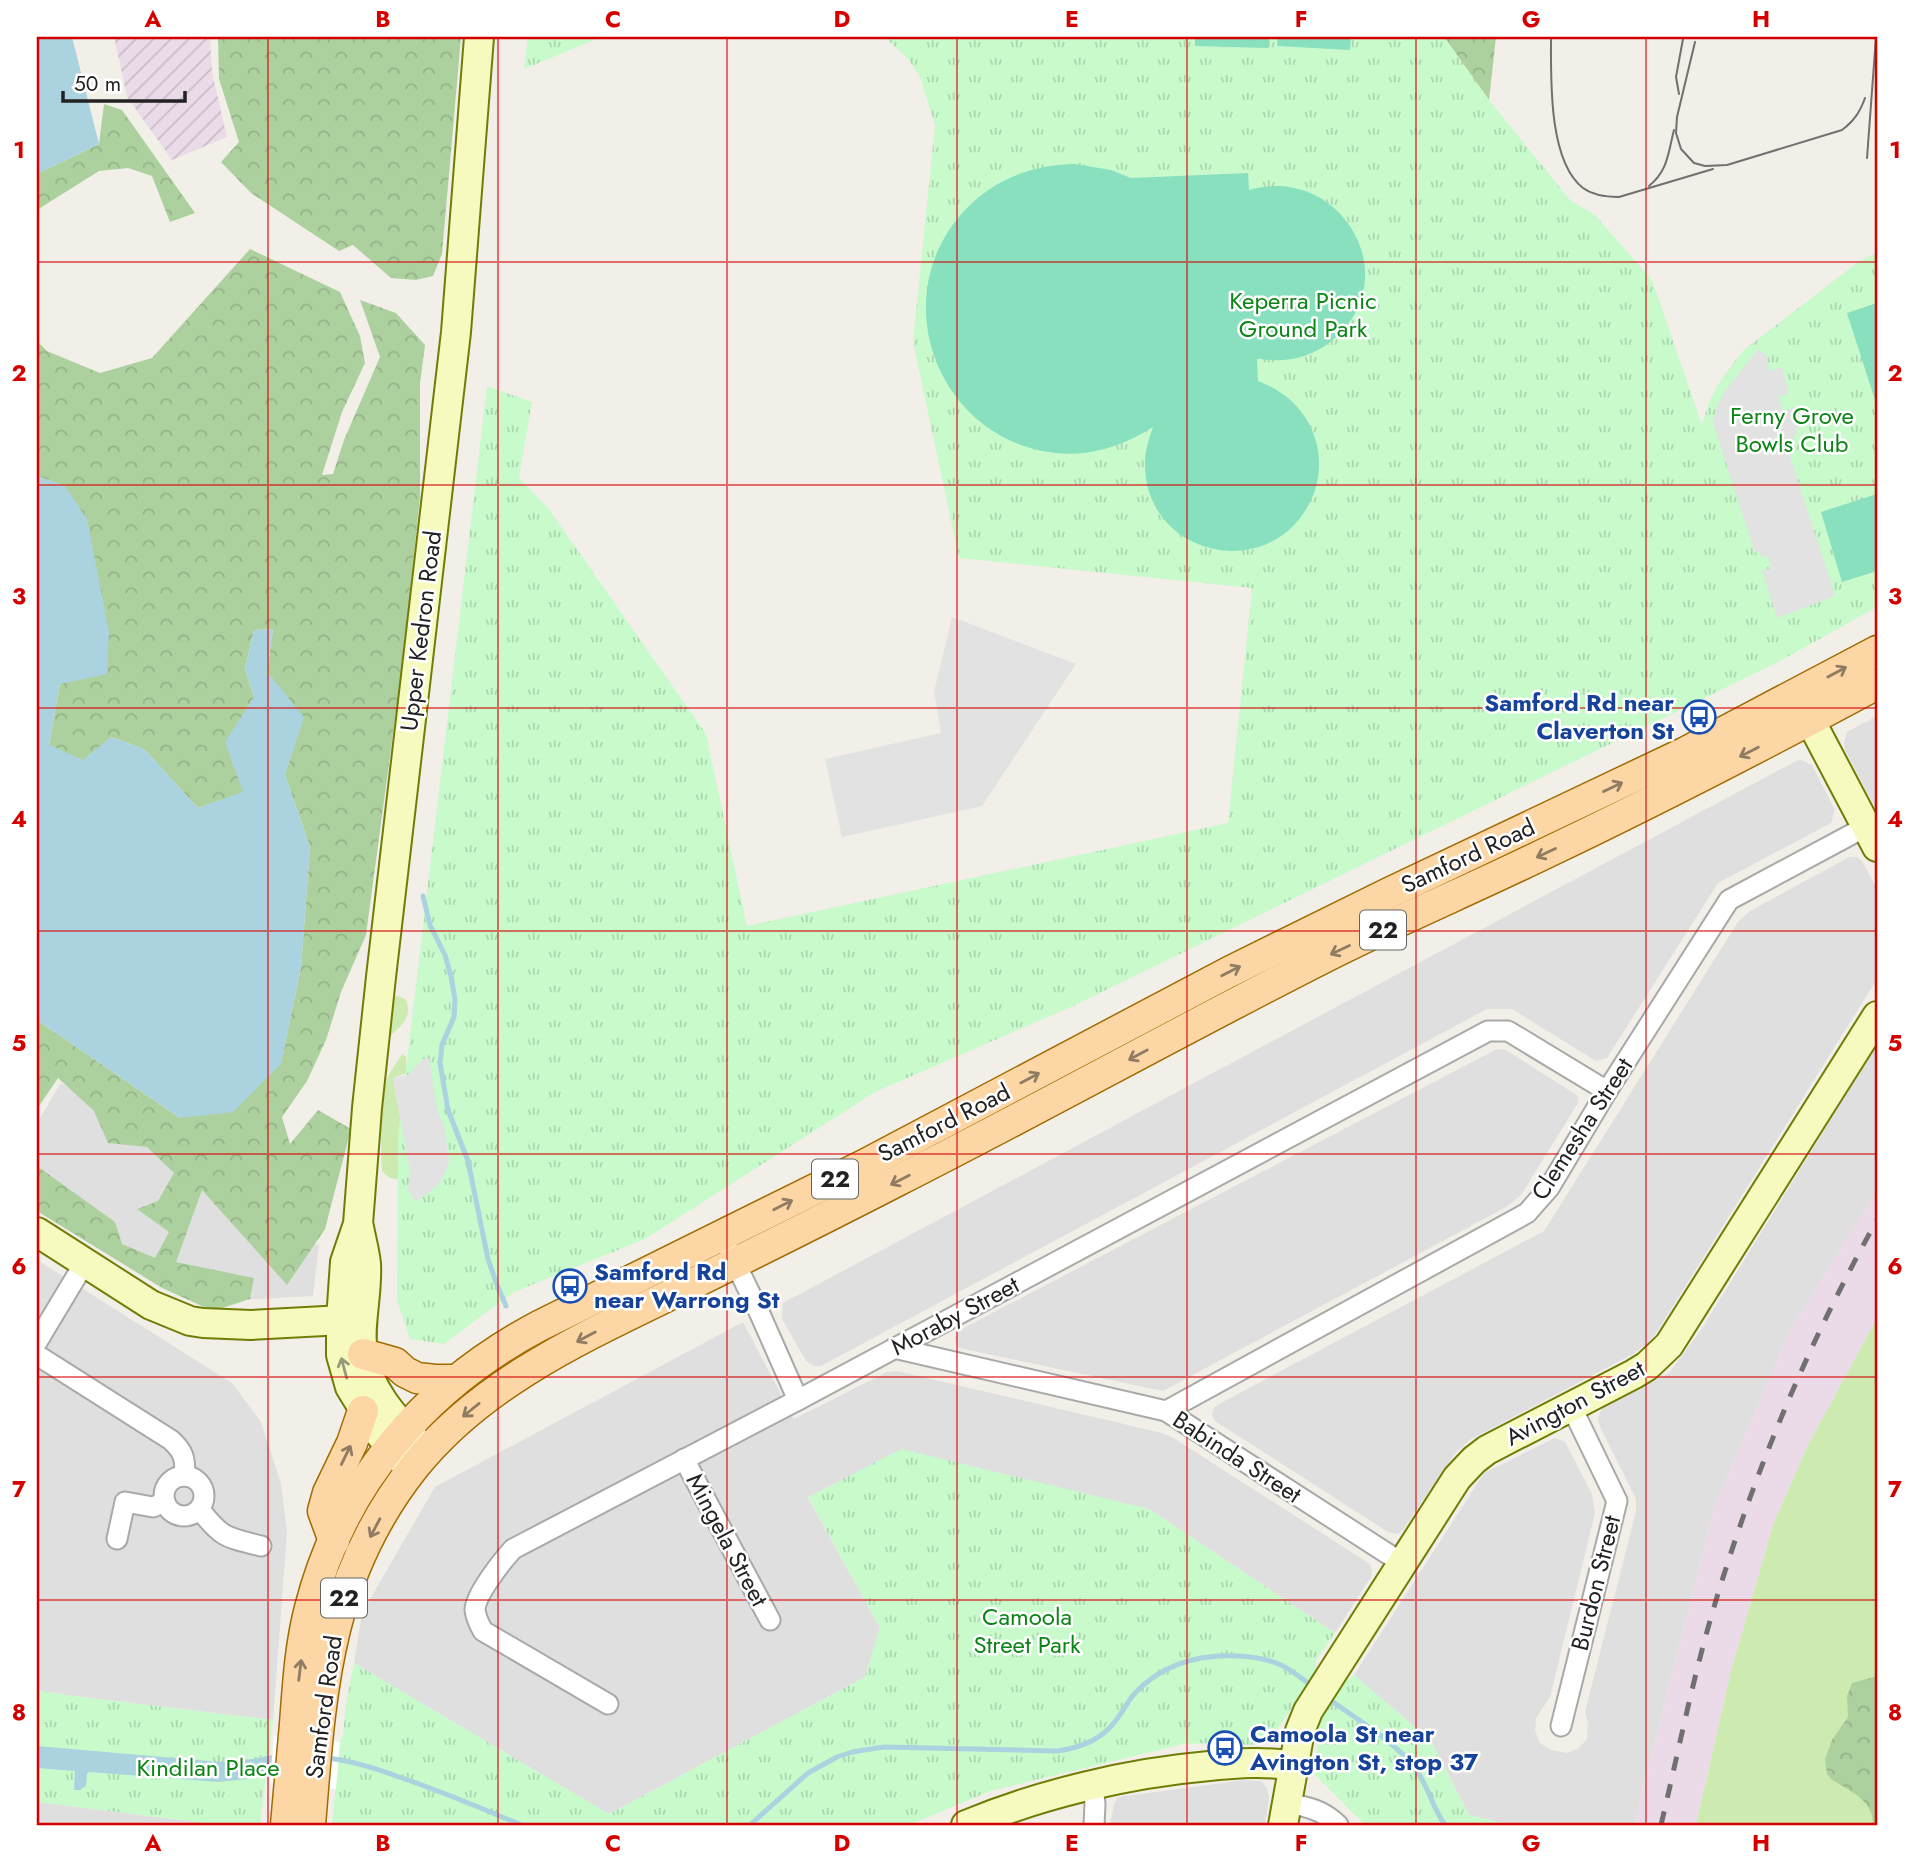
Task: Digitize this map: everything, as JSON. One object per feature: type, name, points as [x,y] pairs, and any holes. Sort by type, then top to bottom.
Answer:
[{"type":"main road","name":"Samford Road","points":[[286,1825],[301,1786],[305,1739],[304,1639],[321,1571],[360,1492],[397,1438],[456,1380],[487,1356],[516,1338],[948,1121],[1229,972],[1684,753],[1877,651]]},
{"type":"main road","name":"Samford Road","points":[[305,1739],[348,1584],[377,1522],[419,1462],[466,1414],[521,1373],[598,1330],[902,1179],[1329,955],[1552,850],[1877,684]]},
{"type":"main road","points":[[363,1354],[395,1363],[417,1378],[456,1380]]},
{"type":"main road","points":[[334,1541],[323,1511],[363,1411]]},
{"type":"main road","name":"Samford Road","points":[[301,1786],[310,1825]]},
{"type":"street","name":"Upper Kedron Road","points":[[397,1438],[376,1392],[352,1320],[345,1262],[358,1224],[381,977],[456,332],[479,37]]},
{"type":"street","points":[[1797,694],[1872,837]]},
{"type":"street","name":"Clemesha Street","points":[[1166,1411],[1527,1213],[1549,1188],[1607,1091],[1729,900],[1872,837]]},
{"type":"street","name":"Avington Street","points":[[1285,1814],[1300,1731],[1308,1711],[1457,1478],[1487,1450],[1634,1374],[1647,1366],[1669,1345],[1877,1016]]},
{"type":"street","name":"Moraby Street","points":[[608,1704],[483,1630],[477,1620],[475,1606],[497,1566],[513,1549],[798,1401],[1488,1031],[1508,1031],[1607,1091]]},
{"type":"street","points":[[37,1232],[151,1305],[190,1321],[203,1324],[251,1325],[352,1320]]},
{"type":"street","points":[[721,1236],[760,1314],[798,1401]]},
{"type":"street","points":[[37,1342],[85,1262]]},
{"type":"street","name":"Upper Kedron Road","points":[[352,1320],[341,1355],[350,1387],[363,1411],[397,1438],[419,1462]]},
{"type":"street","name":"Babinda Street","points":[[894,1348],[1166,1411],[1402,1563]]},
{"type":"street","points":[[37,1355],[171,1440],[181,1449],[185,1476]]},
{"type":"street","name":"Burdon Street","points":[[1561,1726],[1617,1501],[1571,1406]]},
{"type":"street","name":"Mingela Street","points":[[684,1459],[770,1620]]},
{"type":"street","points":[[178,1477],[192,1477],[203,1488],[204,1503],[200,1510],[190,1516],[177,1516],[167,1508],[165,1502],[168,1484],[178,1477]]},
{"type":"street","points":[[117,1539],[125,1502],[153,1507],[165,1502]]},
{"type":"street","points":[[200,1510],[216,1530],[226,1537],[261,1546]]},
{"type":"street","points":[[966,1825],[1048,1797],[1147,1774],[1191,1767],[1266,1762],[1294,1766]]},
{"type":"street","points":[[1093,1786],[1094,1825]]},
{"type":"street","points":[[1285,1814],[1313,1808],[1328,1815],[1338,1825]]},
{"type":"shaded area","points":[[114,37],[210,37],[212,72],[227,137],[172,160],[127,97]]},
{"type":"shaded area","points":[[1758,349],[1768,357],[1770,371],[1782,367],[1789,393],[1778,397],[1783,411],[1794,408],[1800,426],[1793,438],[1796,448],[1788,450],[1835,596],[1777,618],[1762,571],[1771,568],[1768,556],[1762,558],[1759,551],[1755,553],[1714,426],[1718,404],[1725,391]]},
{"type":"shaded area","points":[[952,617],[1076,664],[982,806],[842,837],[825,759],[941,733],[934,692]]},
{"type":"shaded area","points":[[1877,716],[1877,811],[1845,750],[1844,743],[1847,732]]},
{"type":"shaded area","points":[[1801,760],[1812,765],[1835,810],[1831,823],[1718,883],[1607,1058],[1596,1061],[1512,1009],[1487,1009],[821,1366],[814,1366],[806,1361],[782,1319],[783,1303]]},
{"type":"shaded area","points":[[1849,857],[1857,857],[1862,861],[1877,889],[1877,979],[1647,1344],[1633,1354],[1471,1439],[1456,1452],[1402,1531],[1397,1534],[1388,1532],[1215,1421],[1212,1415],[1219,1404],[1544,1231],[1738,922],[1750,911]]},
{"type":"shaded area","points":[[1877,1045],[1877,1191],[1790,1330],[1714,1508],[1634,1825],[1511,1825],[1469,1815],[1431,1741],[1354,1675],[1484,1473],[1555,1438],[1565,1442],[1592,1494],[1595,1513],[1550,1697],[1536,1718],[1535,1731],[1540,1743],[1551,1750],[1566,1753],[1578,1749],[1587,1739],[1588,1724],[1585,1712],[1636,1511],[1636,1499],[1601,1429],[1598,1420],[1600,1413],[1604,1406],[1669,1373],[1701,1330]]},
{"type":"shaded area","points":[[1497,1049],[1506,1050],[1578,1096],[1578,1103],[1521,1195],[1508,1206],[1163,1391],[959,1348],[956,1344],[958,1331]]},
{"type":"shaded area","points":[[429,1058],[437,1111],[444,1126],[449,1161],[438,1185],[416,1202],[408,1190],[410,1171],[393,1078],[408,1075],[423,1059]]},
{"type":"shaded area","points":[[61,1083],[319,1246],[313,1296],[221,1301],[37,1200],[37,1123]]},
{"type":"shaded area","points":[[1877,1191],[1877,1318],[1808,1445],[1773,1525],[1731,1671],[1696,1825],[1634,1825],[1714,1508],[1790,1330]]},
{"type":"shaded area","points":[[37,1260],[232,1383],[261,1422],[281,1484],[287,1533],[273,1720],[37,1690]]},
{"type":"shaded area","points":[[743,1322],[794,1419],[887,1372],[897,1371],[1158,1432],[1172,1437],[1370,1564],[1371,1577],[1335,1633],[1149,1509],[808,1498],[880,1628],[865,1677],[609,1814],[354,1663],[362,1613],[435,1487]]},
{"type":"shaded area","points":[[1245,1780],[1261,1781],[1267,1788],[1269,1799],[1265,1825],[1110,1825],[1118,1797]]},
{"type":"shaded area","points":[[37,1802],[220,1825],[37,1825]]},
{"type":"green space","points":[[218,37],[461,37],[442,254],[433,276],[416,280],[391,278],[353,245],[339,251],[251,193],[221,162],[239,142],[219,79]]},
{"type":"green space","points":[[528,37],[602,37],[524,69]]},
{"type":"green space","name":"Keperra Picnic Ground Park","points":[[880,37],[1444,37],[1489,100],[1570,200],[1595,215],[1652,280],[1702,425],[1714,392],[1744,350],[1858,262],[1877,253],[1877,607],[1776,663],[1073,1006],[875,1092],[645,1239],[514,1292],[444,1344],[410,1339],[397,1300],[398,1137],[487,386],[532,402],[519,478],[548,508],[706,734],[747,926],[1228,823],[1252,588],[959,558],[913,342],[935,125],[920,77],[909,60],[888,40]]},
{"type":"green space","points":[[1195,37],[1269,37],[1268,48],[1195,46]]},
{"type":"green space","points":[[1278,37],[1351,37],[1350,50],[1277,46]]},
{"type":"green space","points":[[1444,37],[1496,37],[1489,100]]},
{"type":"green space","points":[[104,104],[122,110],[195,213],[170,222],[152,176],[128,168],[99,171],[37,210],[37,174],[99,144]]},
{"type":"green space","points":[[1075,164],[1111,170],[1131,178],[1248,173],[1249,190],[1281,186],[1310,193],[1335,208],[1352,230],[1363,256],[1365,284],[1356,312],[1336,337],[1312,353],[1290,359],[1257,359],[1258,381],[1278,391],[1302,414],[1313,434],[1319,460],[1317,482],[1310,502],[1291,528],[1267,544],[1240,551],[1212,548],[1186,538],[1165,520],[1150,495],[1145,463],[1153,427],[1102,450],[1084,453],[1050,452],[1019,444],[991,429],[967,409],[947,384],[934,355],[927,323],[929,278],[945,236],[966,209],[1003,181],[1044,167]]},
{"type":"green space","points":[[250,249],[340,292],[360,336],[365,363],[342,412],[322,475],[333,474],[344,440],[380,357],[360,300],[396,313],[425,345],[420,383],[420,497],[403,659],[366,935],[341,992],[326,1040],[307,1081],[282,1117],[290,1144],[318,1110],[351,1129],[325,1229],[287,1285],[202,1190],[176,1262],[254,1278],[250,1299],[213,1311],[162,1288],[37,1211],[37,1166],[115,1222],[122,1244],[155,1258],[169,1232],[137,1209],[158,1201],[174,1173],[147,1147],[108,1143],[94,1111],[58,1078],[37,1109],[37,1020],[180,1118],[281,1063],[301,967],[310,847],[285,775],[303,717],[267,672],[273,629],[254,630],[245,669],[254,697],[226,742],[244,792],[198,808],[144,749],[111,737],[83,761],[49,745],[60,684],[65,486],[37,476],[37,341],[47,351],[100,373],[152,358]]},
{"type":"green space","points":[[1877,303],[1877,403],[1876,403],[1847,313]]},
{"type":"green space","points":[[1877,494],[1877,571],[1842,582],[1821,512]]},
{"type":"green space","points":[[399,996],[406,1000],[407,1017],[388,1038],[393,997]]},
{"type":"green space","points":[[403,1053],[406,1056],[407,1073],[393,1078],[405,1144],[401,1178],[395,1179],[382,1171],[382,1114],[386,1082]]},
{"type":"green space","points":[[1877,1318],[1877,1825],[1696,1825],[1731,1671],[1773,1525],[1808,1445]]},
{"type":"green space","name":"Camoola Street Park","points":[[901,1449],[1149,1509],[1335,1633],[1316,1660],[1316,1670],[1295,1703],[1275,1733],[1265,1741],[1253,1745],[1184,1744],[990,1791],[910,1825],[332,1825],[340,1742],[354,1663],[609,1814],[865,1677],[880,1628],[808,1497]]},
{"type":"green space","points":[[1354,1675],[1431,1741],[1469,1815],[1511,1825],[1365,1825],[1314,1774],[1320,1719],[1340,1686]]},
{"type":"green space","points":[[1877,1676],[1877,1825],[1873,1825],[1872,1816],[1865,1803],[1827,1774],[1825,1759],[1832,1740],[1848,1717],[1847,1696],[1852,1683]]},
{"type":"green space","name":"Kindilan Place","points":[[37,1690],[273,1720],[260,1825],[220,1825],[37,1802]]},
{"type":"water","points":[[37,37],[72,37],[99,144],[37,174]]},
{"type":"water","points":[[37,476],[65,486],[87,519],[109,632],[107,674],[60,684],[49,745],[83,760],[111,737],[144,749],[198,808],[243,792],[225,742],[254,697],[245,669],[254,630],[273,629],[267,672],[304,717],[285,775],[310,847],[301,967],[281,1064],[233,1112],[180,1118],[37,1020]]},
{"type":"water","points":[[37,1746],[220,1762],[272,1755],[271,1769],[260,1772],[253,1778],[219,1782],[89,1772],[86,1786],[74,1790],[75,1771],[37,1768]]},
{"type":"pier","points":[[274,1736],[340,1742],[336,1789],[270,1783]]},
{"type":"waterway","points":[[423,896],[430,925],[445,955],[455,1000],[454,1017],[442,1045],[440,1063],[448,1110],[468,1161],[488,1259],[506,1306]]},
{"type":"waterway","points":[[750,1825],[808,1773],[852,1752],[884,1747],[1057,1751],[1083,1745],[1105,1732],[1133,1695],[1147,1682],[1183,1662],[1225,1656],[1266,1660],[1285,1667],[1313,1687]]},
{"type":"waterway","points":[[1326,1697],[1386,1740],[1407,1759],[1419,1775],[1445,1825]]},
{"type":"waterway","points":[[325,1758],[381,1771],[521,1825]]},
{"type":"tram line","points":[[1551,37],[1552,95],[1557,139],[1563,159],[1583,188],[1596,194],[1619,197],[1713,169]]},
{"type":"tram line","points":[[1867,158],[1876,37]]},
{"type":"tram line","points":[[1679,94],[1676,77],[1683,39]]},
{"type":"tram line","points":[[1695,42],[1677,117],[1676,133],[1681,149],[1694,163],[1705,166],[1727,165],[1842,130],[1856,116],[1865,98]]},
{"type":"tram line","points":[[1649,186],[1664,168],[1674,130]]},
{"type":"railway","points":[[1661,1825],[1709,1625],[1749,1499],[1807,1357],[1877,1220]]},
{"type":"place","name":"Samford Rd near Claverton St","points":[[1699,717]]},
{"type":"place","name":"Samford Rd near Warrong St","points":[[570,1286]]},
{"type":"place","name":"Camoola St near Avington St, stop 37","points":[[1225,1748]]},
{"type":"park label","name":"Ferny Grove Bowls Club","points":[[1792,430]]}]
